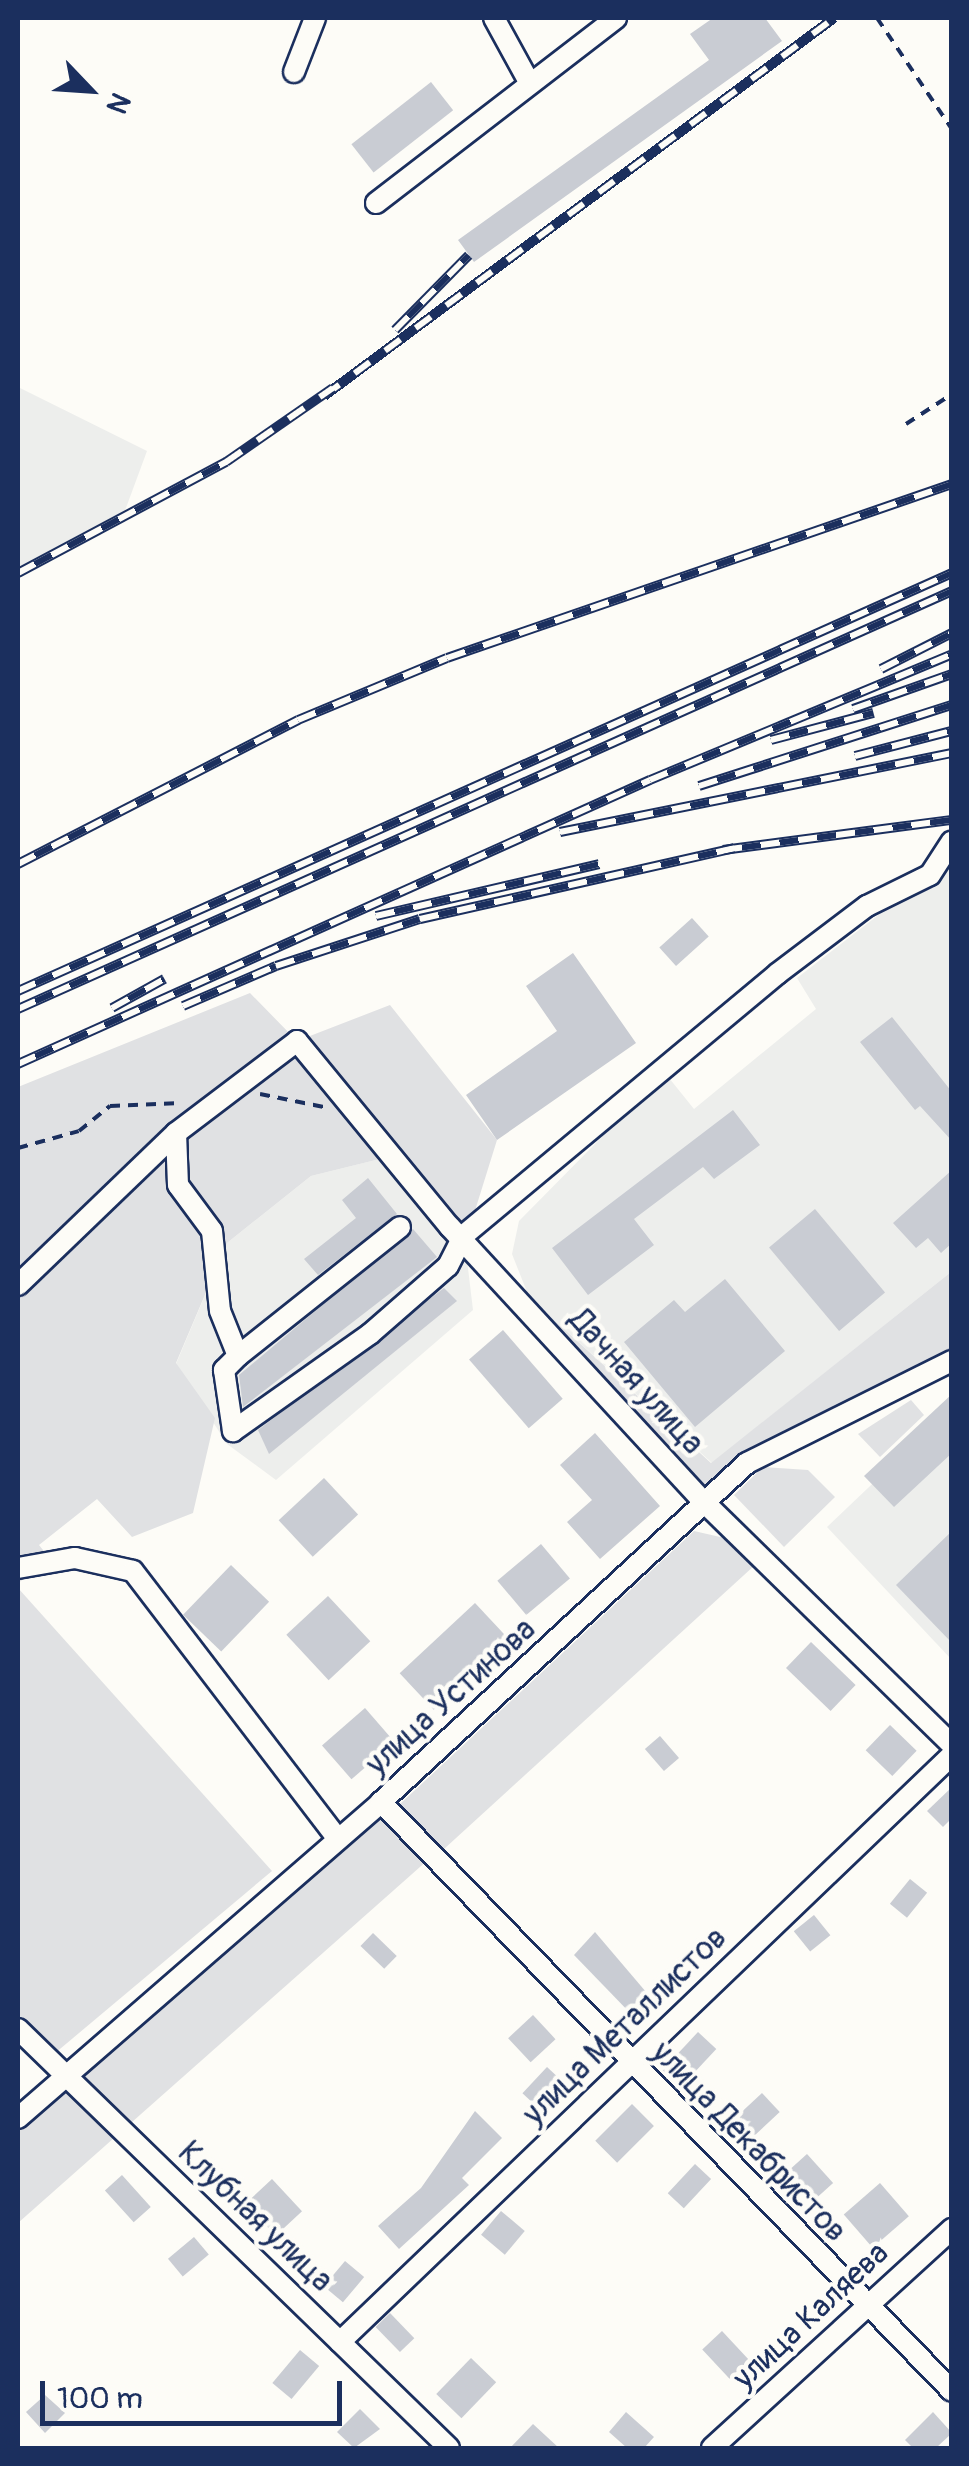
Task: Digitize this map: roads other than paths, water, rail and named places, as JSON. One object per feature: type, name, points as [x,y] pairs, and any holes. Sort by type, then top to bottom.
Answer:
[{"type":"street","points":[[294,72],[314,18]]},
{"type":"street","points":[[494,18],[530,82]]},
{"type":"street","points":[[376,203],[616,18]]},
{"type":"street","points":[[400,1228],[224,1370],[233,1431],[370,1334],[448,1266],[464,1235],[792,963],[867,906],[930,875],[952,841]]},
{"type":"street","name":"Дачная улица","points":[[176,1133],[297,1041],[464,1235],[706,1504],[952,1745]]},
{"type":"street","points":[[176,1133],[178,1185],[212,1231],[220,1311],[238,1356]]},
{"type":"street","points":[[18,1286],[176,1133]]},
{"type":"street","name":"улица Устинова","points":[[18,2118],[381,1802],[748,1463],[952,1362]]},
{"type":"street","points":[[18,1568],[74,1558],[133,1571],[338,1839]]},
{"type":"street","name":"улица Металлистов","points":[[340,2342],[952,1755]]},
{"type":"street","name":"улица Декабристов","points":[[381,1802],[864,2306],[952,2391]]},
{"type":"street","name":"Клубная улица","points":[[18,2029],[449,2448]]},
{"type":"street","name":"улица Каляева","points":[[712,2448],[952,2229]]},
{"type":"railway","points":[[324,396],[834,18]]},
{"type":"railway","points":[[395,330],[469,255]]},
{"type":"railway","points":[[18,573],[226,462],[333,388]]},
{"type":"railway","points":[[18,864],[298,720],[447,658],[952,484]]},
{"type":"railway","points":[[18,991],[952,573]]},
{"type":"railway","points":[[18,1009],[952,591]]},
{"type":"railway","points":[[881,669],[952,633]]},
{"type":"railway","points":[[18,1064],[650,780],[952,654]]},
{"type":"railway","points":[[853,709],[952,674]]},
{"type":"railway","points":[[699,786],[952,705]]},
{"type":"railway","points":[[771,740],[873,713]]},
{"type":"railway","points":[[855,756],[952,731]]},
{"type":"railway","points":[[560,832],[952,753]]},
{"type":"railway","points":[[723,850],[952,820]]},
{"type":"railway","points":[[183,1006],[276,966],[420,919],[734,848]]},
{"type":"railway","points":[[376,916],[599,864]]},
{"type":"railway","points":[[112,1008],[164,979]]}]
